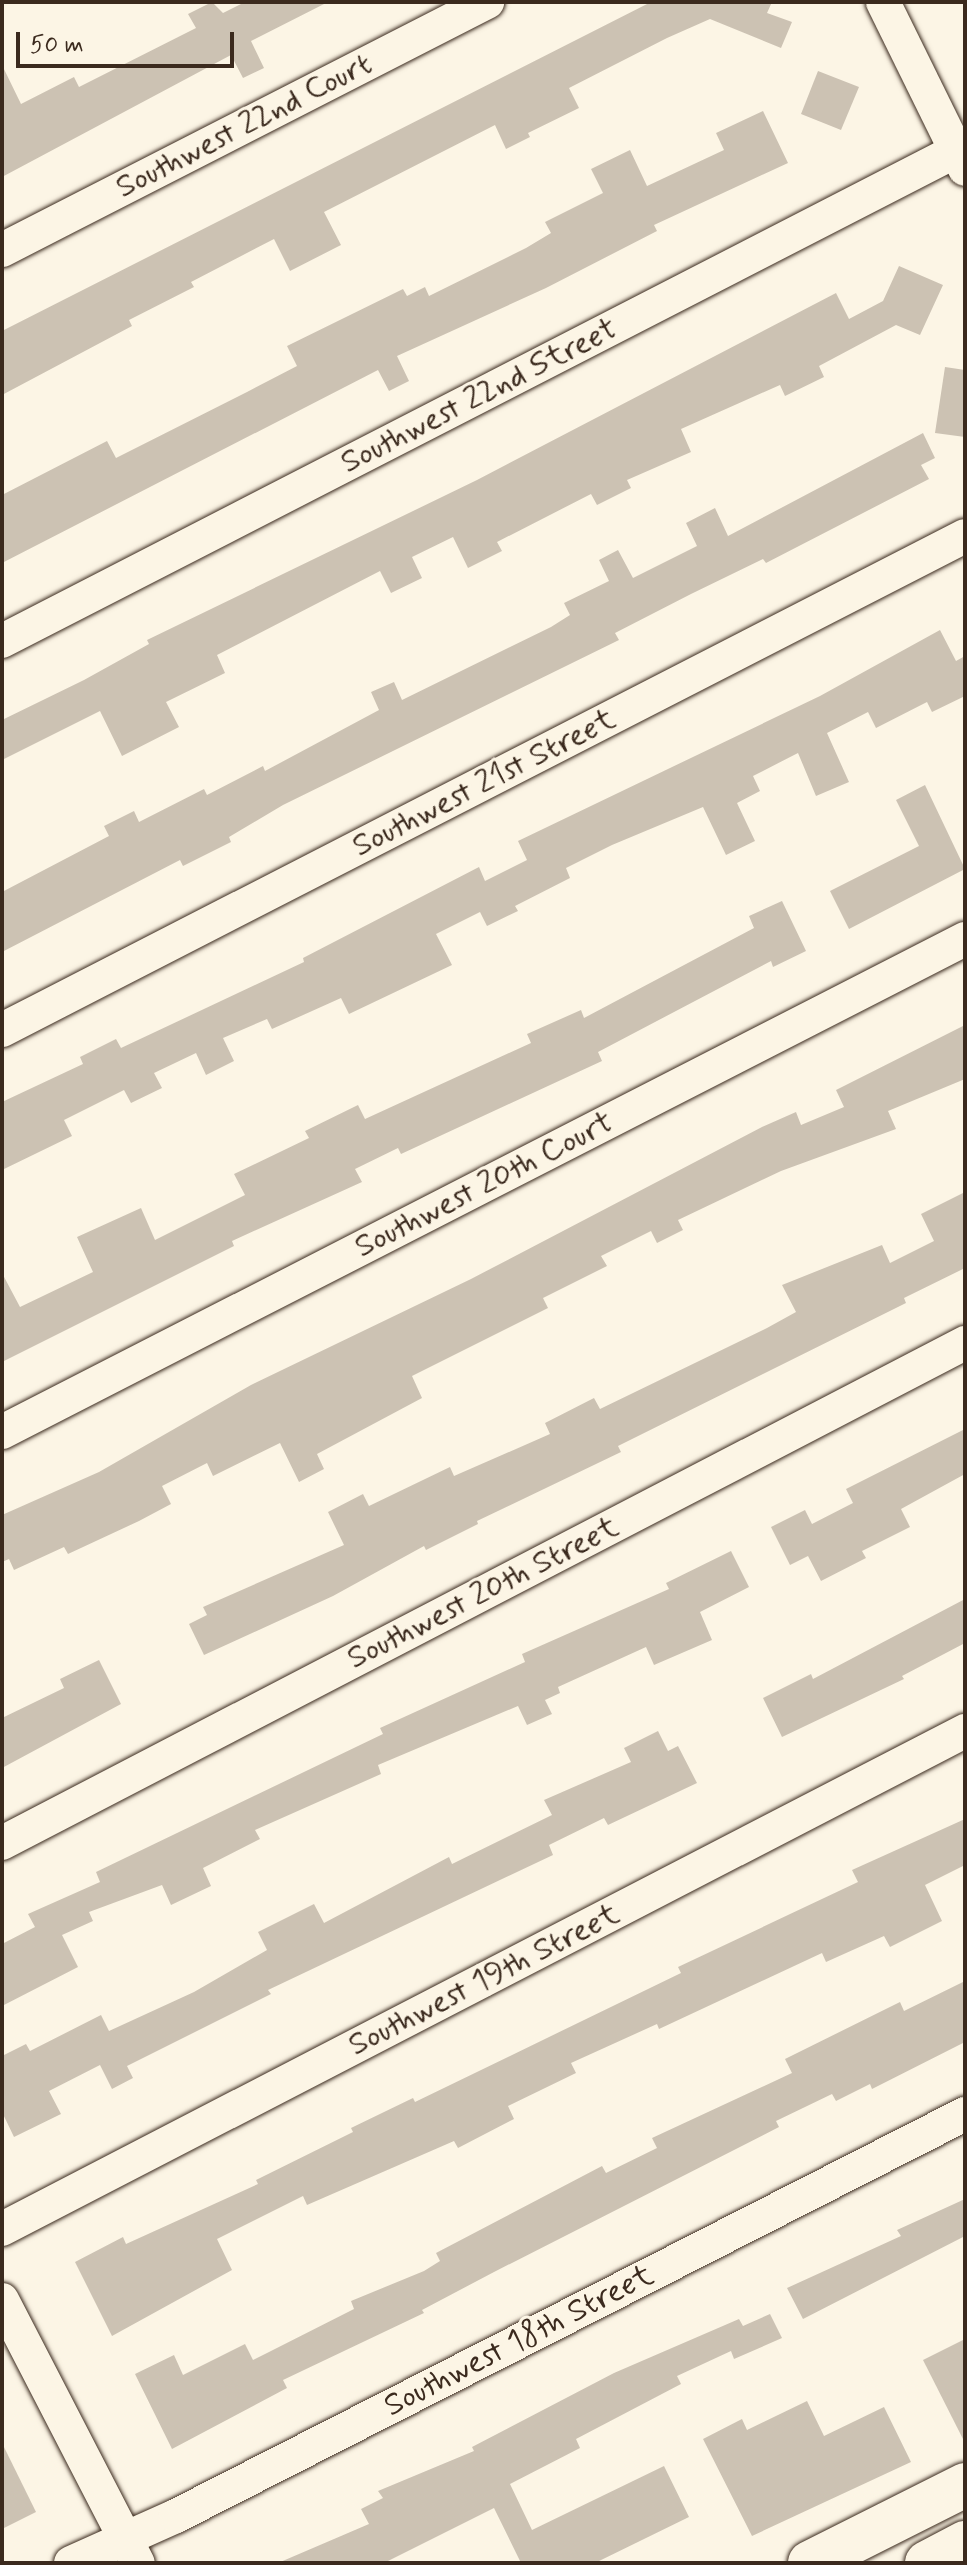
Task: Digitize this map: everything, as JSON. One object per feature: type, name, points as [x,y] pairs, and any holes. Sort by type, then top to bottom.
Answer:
[{"type":"main road","points":[[810,2563],[965,2485]]},
{"type":"main road","points":[[927,2563],[965,2543]]},
{"type":"street","name":"Southwest 22nd Court","points":[[2,250],[487,2]]},
{"type":"street","points":[[883,2],[960,160]]},
{"type":"street","name":"Southwest 22nd Street","points":[[2,641],[960,160]]},
{"type":"street","name":"Southwest 21st Street","points":[[2,1030],[965,536]]},
{"type":"street","name":"Southwest 20th Court","points":[[2,1432],[965,939]]},
{"type":"street","name":"Southwest 20th Street","points":[[2,1843],[965,1343]]},
{"type":"street","name":"Southwest 19th Street","points":[[2,2229],[965,1731]]},
{"type":"street","name":"Southwest 18th Street","points":[[71,2563],[132,2551],[965,2114]]},
{"type":"street","points":[[2,2300],[132,2551]]},
{"type":"building","points":[[212,2],[223,13],[245,2],[328,2],[251,41],[264,68],[243,78],[231,55],[2,177],[2,65],[21,104],[74,77],[79,87],[196,28],[188,14]]},
{"type":"building","points":[[651,2],[772,2],[767,13],[792,22],[781,48],[710,19],[667,38],[569,88],[579,108],[528,133],[530,137],[506,149],[495,125],[324,212],[341,245],[290,271],[274,239],[191,282],[194,287],[129,320],[132,326],[2,395],[2,331]]},
{"type":"building","points":[[818,71],[859,87],[841,130],[801,114]]},
{"type":"building","points":[[763,111],[788,163],[654,225],[657,231],[546,288],[397,356],[409,381],[389,391],[378,370],[2,563],[2,495],[107,441],[116,458],[247,392],[297,366],[287,346],[403,289],[407,296],[425,287],[429,296],[526,248],[551,233],[545,222],[603,193],[591,169],[630,150],[647,186],[724,150],[716,133]]},
{"type":"building","points":[[899,266],[943,285],[920,335],[896,325],[819,366],[824,377],[785,396],[780,385],[681,429],[691,452],[627,480],[631,488],[597,505],[591,494],[497,542],[502,551],[468,568],[453,537],[412,557],[422,578],[391,593],[380,571],[217,655],[225,673],[166,702],[179,727],[122,756],[100,711],[2,760],[2,720],[84,680],[149,644],[147,640],[477,480],[836,293],[849,319],[883,301]]},
{"type":"building","points":[[945,367],[965,370],[965,437],[935,433]]},
{"type":"building","points":[[923,433],[935,458],[921,465],[929,479],[766,563],[763,559],[691,594],[615,633],[619,640],[283,805],[229,837],[231,842],[183,866],[180,860],[2,952],[2,892],[109,836],[104,826],[134,811],[139,822],[204,789],[207,795],[263,766],[265,771],[379,710],[371,692],[394,682],[402,700],[551,627],[570,615],[564,603],[609,581],[599,560],[618,550],[633,578],[697,546],[686,523],[715,508],[728,536]]},
{"type":"building","points":[[940,630],[956,661],[965,656],[965,696],[932,712],[927,702],[876,728],[868,712],[827,733],[849,782],[816,796],[798,753],[753,776],[760,791],[737,803],[755,841],[726,855],[703,807],[612,845],[566,868],[570,878],[515,906],[518,911],[487,926],[480,912],[436,934],[452,965],[349,1014],[341,998],[272,1029],[267,1019],[223,1038],[234,1061],[206,1075],[196,1053],[154,1073],[162,1088],[131,1103],[124,1090],[64,1120],[72,1136],[2,1170],[2,1102],[83,1064],[80,1057],[116,1039],[121,1048],[304,962],[303,958],[479,867],[485,881],[527,860],[518,841],[820,696]]},
{"type":"building","points":[[925,785],[965,869],[849,929],[830,891],[919,846],[896,800]]},
{"type":"building","points":[[782,901],[806,951],[773,967],[771,961],[598,1052],[602,1061],[401,1154],[398,1148],[355,1169],[362,1182],[232,1241],[234,1246],[2,1362],[2,1273],[20,1307],[93,1272],[77,1237],[141,1208],[155,1240],[245,1195],[234,1174],[309,1138],[305,1131],[358,1105],[365,1119],[531,1043],[527,1034],[581,1010],[584,1018],[754,928],[749,916]]},
{"type":"building","points":[[965,1025],[965,1079],[888,1111],[896,1129],[781,1171],[678,1220],[683,1230],[657,1243],[651,1231],[601,1256],[607,1266],[543,1298],[548,1308],[412,1376],[422,1398],[317,1454],[324,1469],[299,1482],[280,1443],[213,1476],[207,1463],[162,1486],[171,1504],[139,1521],[68,1554],[64,1547],[14,1570],[9,1559],[2,1562],[2,1515],[99,1472],[251,1385],[471,1279],[762,1127],[796,1112],[801,1125],[844,1107],[836,1090]]},
{"type":"building","points":[[965,1192],[965,1268],[904,1298],[906,1303],[618,1446],[621,1452],[477,1521],[478,1524],[426,1550],[424,1546],[333,1596],[204,1655],[189,1624],[207,1615],[203,1607],[344,1545],[328,1512],[363,1494],[369,1506],[450,1467],[454,1476],[550,1434],[545,1423],[594,1398],[600,1409],[767,1328],[796,1312],[782,1285],[882,1245],[890,1263],[934,1241],[921,1214]]},
{"type":"building","points":[[965,1429],[965,1474],[901,1509],[910,1527],[862,1551],[866,1558],[821,1581],[808,1556],[790,1565],[771,1527],[805,1510],[812,1524],[853,1503],[846,1489]]},
{"type":"building","points":[[731,1551],[749,1587],[700,1612],[712,1640],[654,1665],[646,1647],[558,1687],[560,1693],[545,1700],[552,1714],[527,1725],[518,1706],[378,1765],[381,1774],[255,1830],[260,1839],[203,1868],[211,1886],[171,1905],[162,1885],[89,1912],[93,1921],[62,1935],[78,1967],[2,2006],[2,1944],[35,1927],[28,1914],[100,1882],[96,1872],[383,1734],[380,1728],[525,1662],[522,1654],[669,1589],[666,1583]]},
{"type":"building","points":[[965,1599],[965,1643],[902,1676],[904,1679],[782,1737],[763,1698],[811,1674],[813,1679]]},
{"type":"building","points":[[99,1660],[121,1704],[2,1768],[2,1718],[64,1688],[60,1679]]},
{"type":"building","points":[[658,1731],[668,1751],[678,1746],[697,1783],[608,1825],[604,1818],[549,1845],[553,1855],[268,1990],[271,1994],[127,2066],[133,2078],[112,2089],[100,2065],[49,2091],[61,2114],[14,2137],[2,2112],[2,2056],[26,2044],[30,2051],[101,2015],[109,2031],[194,1992],[267,1950],[258,1932],[314,1904],[324,1923],[449,1857],[452,1864],[552,1815],[544,1800],[631,1762],[624,1748]]},
{"type":"building","points":[[965,1819],[965,1865],[925,1885],[942,1921],[890,1947],[884,1936],[826,1962],[822,1953],[659,2029],[657,2024],[571,2063],[576,2073],[508,2106],[514,2119],[458,2148],[454,2141],[307,2205],[303,2196],[217,2239],[232,2270],[112,2336],[75,2262],[123,2237],[126,2244],[258,2184],[256,2180],[353,2132],[351,2128],[413,2098],[415,2102],[681,1973],[678,1967],[858,1882],[852,1870]]},
{"type":"building","points":[[965,1981],[965,2042],[872,2089],[870,2084],[836,2101],[832,2094],[776,2121],[779,2127],[494,2272],[422,2310],[424,2313],[283,2380],[287,2388],[172,2449],[135,2374],[174,2355],[183,2375],[245,2344],[253,2360],[354,2309],[351,2301],[424,2271],[440,2261],[436,2253],[602,2166],[606,2173],[657,2148],[652,2138],[792,2073],[785,2059],[900,2002],[904,2011]]},
{"type":"building","points":[[965,2199],[965,2236],[803,2319],[787,2288],[901,2236],[897,2230]]},
{"type":"building","points":[[770,2314],[782,2338],[734,2359],[731,2351],[677,2376],[681,2384],[576,2439],[580,2448],[510,2484],[532,2530],[664,2466],[689,2517],[595,2563],[521,2563],[494,2508],[384,2563],[278,2563],[369,2524],[361,2509],[383,2498],[378,2491],[474,2451],[472,2447],[614,2373],[739,2319],[743,2326]]},
{"type":"building","points":[[965,2339],[965,2443],[923,2360]]},
{"type":"building","points":[[807,2401],[824,2436],[884,2407],[911,2462],[752,2536],[703,2439],[742,2419],[747,2430]]},
{"type":"building","points":[[2,2443],[36,2512],[2,2529]]}]
